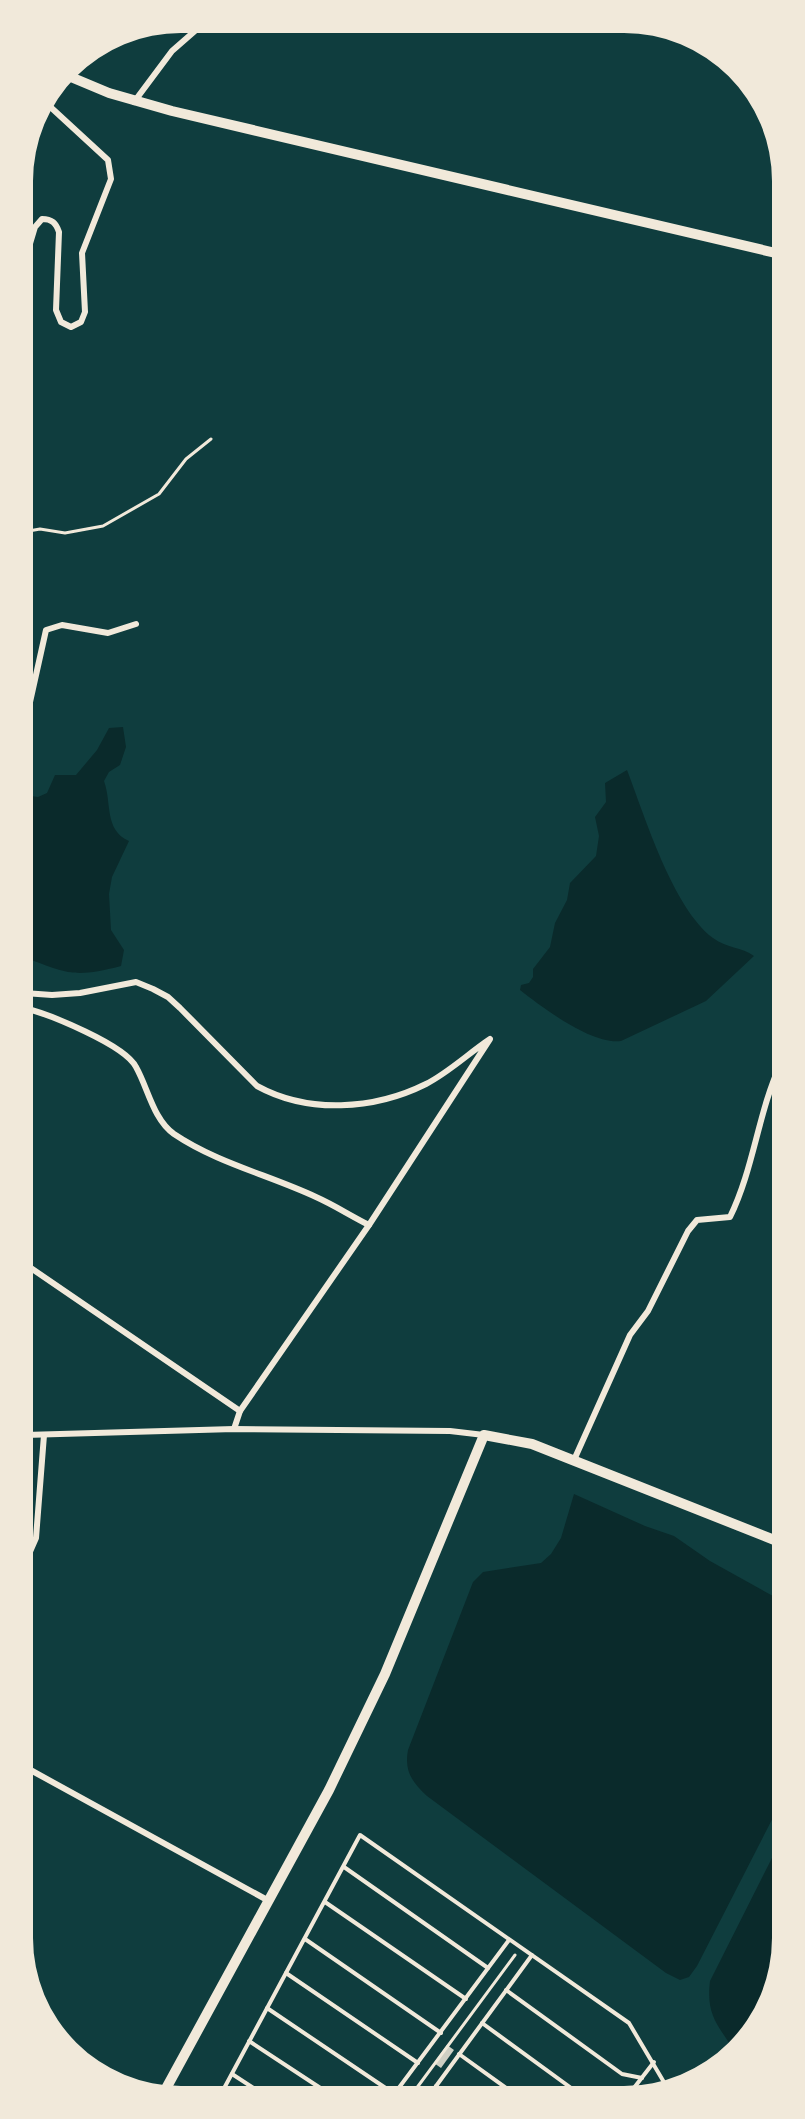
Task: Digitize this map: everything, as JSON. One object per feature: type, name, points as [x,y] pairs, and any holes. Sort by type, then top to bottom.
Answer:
[{"type":"street","points":[[134,102],[172,51],[193,33]]},
{"type":"street","points":[[74,78],[134,102],[772,252]]},
{"type":"street","points":[[33,234],[42,219],[49,219],[56,224],[59,232],[56,310],[62,322],[71,327],[81,322],[85,312],[82,253],[111,179],[111,167],[108,160],[52,109]]},
{"type":"street","points":[[33,688],[46,630],[62,625],[108,633],[136,624]]},
{"type":"street","points":[[33,994],[80,993],[136,982],[168,997],[257,1086],[275,1096],[325,1105],[355,1105],[408,1092],[429,1083],[490,1039],[369,1225],[240,1411],[234,1429]]},
{"type":"street","points":[[33,1011],[61,1021],[125,1054],[135,1064],[161,1120],[172,1132],[205,1152],[316,1197],[369,1225]]},
{"type":"street","points":[[574,1460],[630,1335],[648,1311],[688,1231],[698,1220],[730,1217],[743,1191],[755,1136],[772,1081]]},
{"type":"street","points":[[33,1269],[240,1411]]},
{"type":"street","points":[[33,1435],[234,1429],[450,1431],[484,1435],[532,1444],[772,1539]]},
{"type":"street","points":[[33,1545],[36,1538],[44,1435]]},
{"type":"street","points":[[168,2085],[329,1790],[385,1674],[484,1435]]},
{"type":"street","points":[[33,1771],[268,1901]]},
{"type":"lane","points":[[225,2086],[360,1835],[629,2023],[663,2080]]},
{"type":"lane","points":[[343,1867],[488,1968]]},
{"type":"lane","points":[[325,1902],[466,1999]]},
{"type":"lane","points":[[305,1939],[441,2032]]},
{"type":"lane","points":[[400,2086],[509,1940]]},
{"type":"lane","points":[[436,2086],[532,1955]]},
{"type":"lane","points":[[286,1973],[418,2063]]},
{"type":"lane","points":[[506,1990],[622,2074],[642,2078]]},
{"type":"lane","points":[[267,2008],[384,2086]]},
{"type":"lane","points":[[482,2023],[568,2086]]},
{"type":"lane","points":[[249,2041],[317,2086]]},
{"type":"lane","points":[[459,2054],[503,2086]]},
{"type":"lane","points":[[636,2086],[654,2062]]},
{"type":"lane","points":[[232,2073],[250,2086]]},
{"type":"path","points":[[33,530],[40,529],[65,533],[104,526],[159,494],[179,466],[211,439]]},
{"type":"path","points":[[417,2086],[516,1953]]},
{"type":"water","points":[[123,727],[126,747],[120,765],[109,772],[104,781],[112,823],[121,836],[129,841],[112,877],[109,894],[111,930],[124,950],[121,966],[92,972],[71,972],[33,960],[33,796],[38,797],[47,793],[55,775],[76,775],[97,750],[109,728]]},
{"type":"water","points":[[627,770],[662,860],[685,906],[713,938],[754,956],[706,1001],[621,1041],[609,1041],[568,1024],[520,990],[521,985],[529,983],[533,977],[533,969],[550,947],[555,923],[567,900],[570,883],[596,856],[599,836],[595,817],[606,802],[605,783]]},
{"type":"water","points":[[574,1494],[645,1526],[674,1536],[710,1561],[772,1595],[772,1820],[697,1966],[689,1977],[680,1980],[666,1973],[427,1796],[413,1781],[408,1770],[408,1750],[473,1582],[483,1572],[541,1563],[551,1554],[561,1538]]},
{"type":"water","points":[[772,1858],[772,1948],[767,1976],[757,2004],[729,2042],[711,2011],[710,1981]]},
{"type":"building","points":[[447,2045],[454,2050],[441,2068],[434,2063]]}]
